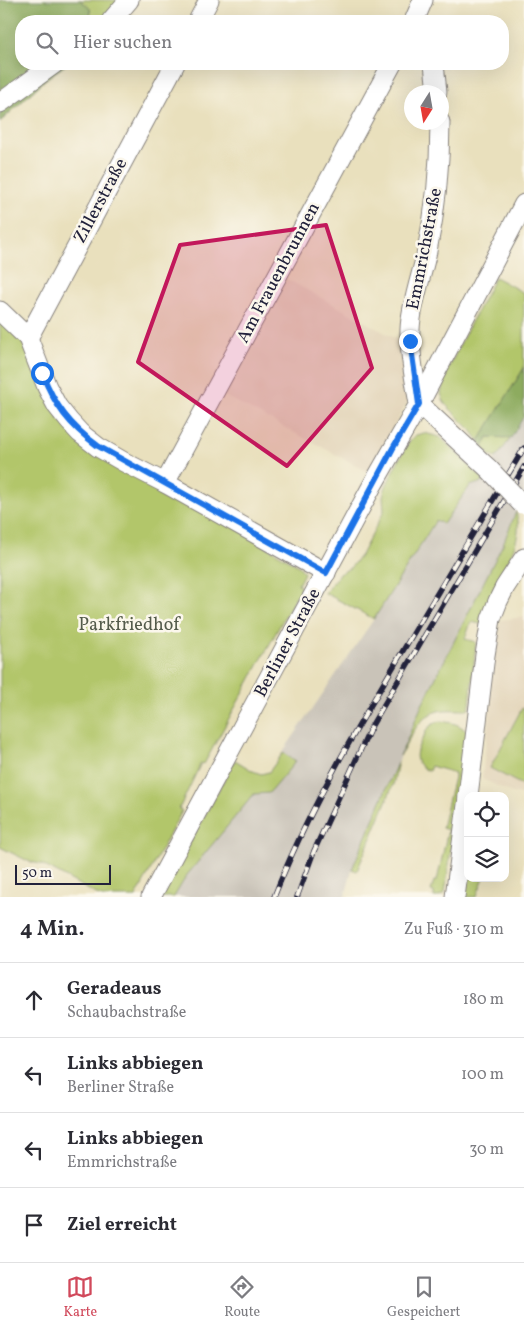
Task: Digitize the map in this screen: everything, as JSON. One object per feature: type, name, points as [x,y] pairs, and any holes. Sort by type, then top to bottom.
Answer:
[{"type":"street","points":[[116,15],[128,0]]},
{"type":"street","points":[[201,15],[209,0]]},
{"type":"street","points":[[416,15],[422,1]]},
{"type":"street","points":[[422,1],[425,15]]},
{"type":"street","points":[[0,103],[46,70]]},
{"type":"street","name":"Zillerstraße","points":[[28,338],[172,70]]},
{"type":"street","name":"Am Frauenbrunnen","points":[[165,483],[389,70]]},
{"type":"street","points":[[435,70],[436,85]]},
{"type":"street","name":"Emmrichstraße","points":[[419,404],[411,356],[410,326],[435,208],[440,130]]},
{"type":"street","name":"Berliner Straße","points":[[151,897],[393,448],[419,404],[524,204]]},
{"type":"street","points":[[0,311],[28,338],[47,387],[58,406],[80,433],[124,462],[326,573]]},
{"type":"street","points":[[419,404],[489,469],[523,505]]},
{"type":"street","points":[[468,792],[491,619],[505,587],[524,558]]},
{"type":"street","points":[[455,897],[464,827]]},
{"type":"highlighted area","points":[[326,225],[372,368],[287,466],[138,362],[180,245]]},
{"type":"shaded area","points":[[283,277],[402,342],[409,396],[408,401],[369,472],[221,394]]},
{"type":"shaded area","points":[[524,416],[524,502],[515,514],[503,544],[424,702],[352,869],[345,897],[161,897],[236,761],[261,774],[269,772],[374,619],[436,520],[443,524],[470,486],[482,481]]},
{"type":"shaded area","points":[[524,617],[524,794],[512,793],[482,779],[491,701],[491,672],[499,627],[501,620]]},
{"type":"green space","points":[[0,0],[80,0],[90,8],[91,15],[15,15],[15,70],[59,70],[46,79],[0,122]]},
{"type":"green space","points":[[80,0],[120,0],[107,15],[91,15],[90,8]]},
{"type":"green space","points":[[495,277],[524,293],[524,368],[479,441],[471,430],[445,404],[441,394],[445,376]]},
{"type":"green space","name":"Parkfriedhof","points":[[0,317],[22,341],[59,420],[300,567],[304,573],[298,585],[301,587],[204,764],[201,763],[179,809],[182,811],[136,897],[102,897],[41,864],[30,862],[0,847]]},
{"type":"green space","points":[[524,368],[524,416],[511,438],[488,437],[483,447],[479,441]]},
{"type":"green space","points":[[424,433],[440,437],[483,479],[482,482],[470,486],[443,524],[436,520],[374,619],[325,593],[339,574],[350,568],[361,555],[384,511],[383,496],[394,469],[408,443],[416,435]]},
{"type":"green space","points":[[488,437],[511,438],[496,458],[490,456],[483,447]]},
{"type":"green space","points":[[516,512],[518,530],[514,547],[498,580],[481,624],[471,622],[465,639],[476,642],[469,709],[441,710],[425,718],[415,729],[400,756],[421,707],[503,544]]},
{"type":"green space","points":[[522,708],[524,709],[524,786],[490,768]]},
{"type":"green space","points":[[440,721],[455,724],[467,732],[445,893],[434,897],[434,892],[431,891],[434,881],[437,881],[448,830],[442,828],[455,773],[431,766],[429,771],[419,765],[416,757],[427,729]]},
{"type":"green space","points":[[283,753],[296,761],[269,793],[254,794],[187,875],[174,897],[160,897],[235,760],[261,774],[269,772]]},
{"type":"green space","points":[[398,761],[393,785],[357,871],[352,869]]},
{"type":"green space","points":[[467,882],[482,882],[476,897],[465,897]]},
{"type":"railway","points":[[274,897],[301,835],[347,746],[524,448]]},
{"type":"railway","points":[[297,897],[314,851],[372,725],[524,467]]},
{"type":"route","points":[[42,373],[47,387],[69,421],[80,433],[98,446],[326,573],[393,448],[419,404],[410,341]]}]
